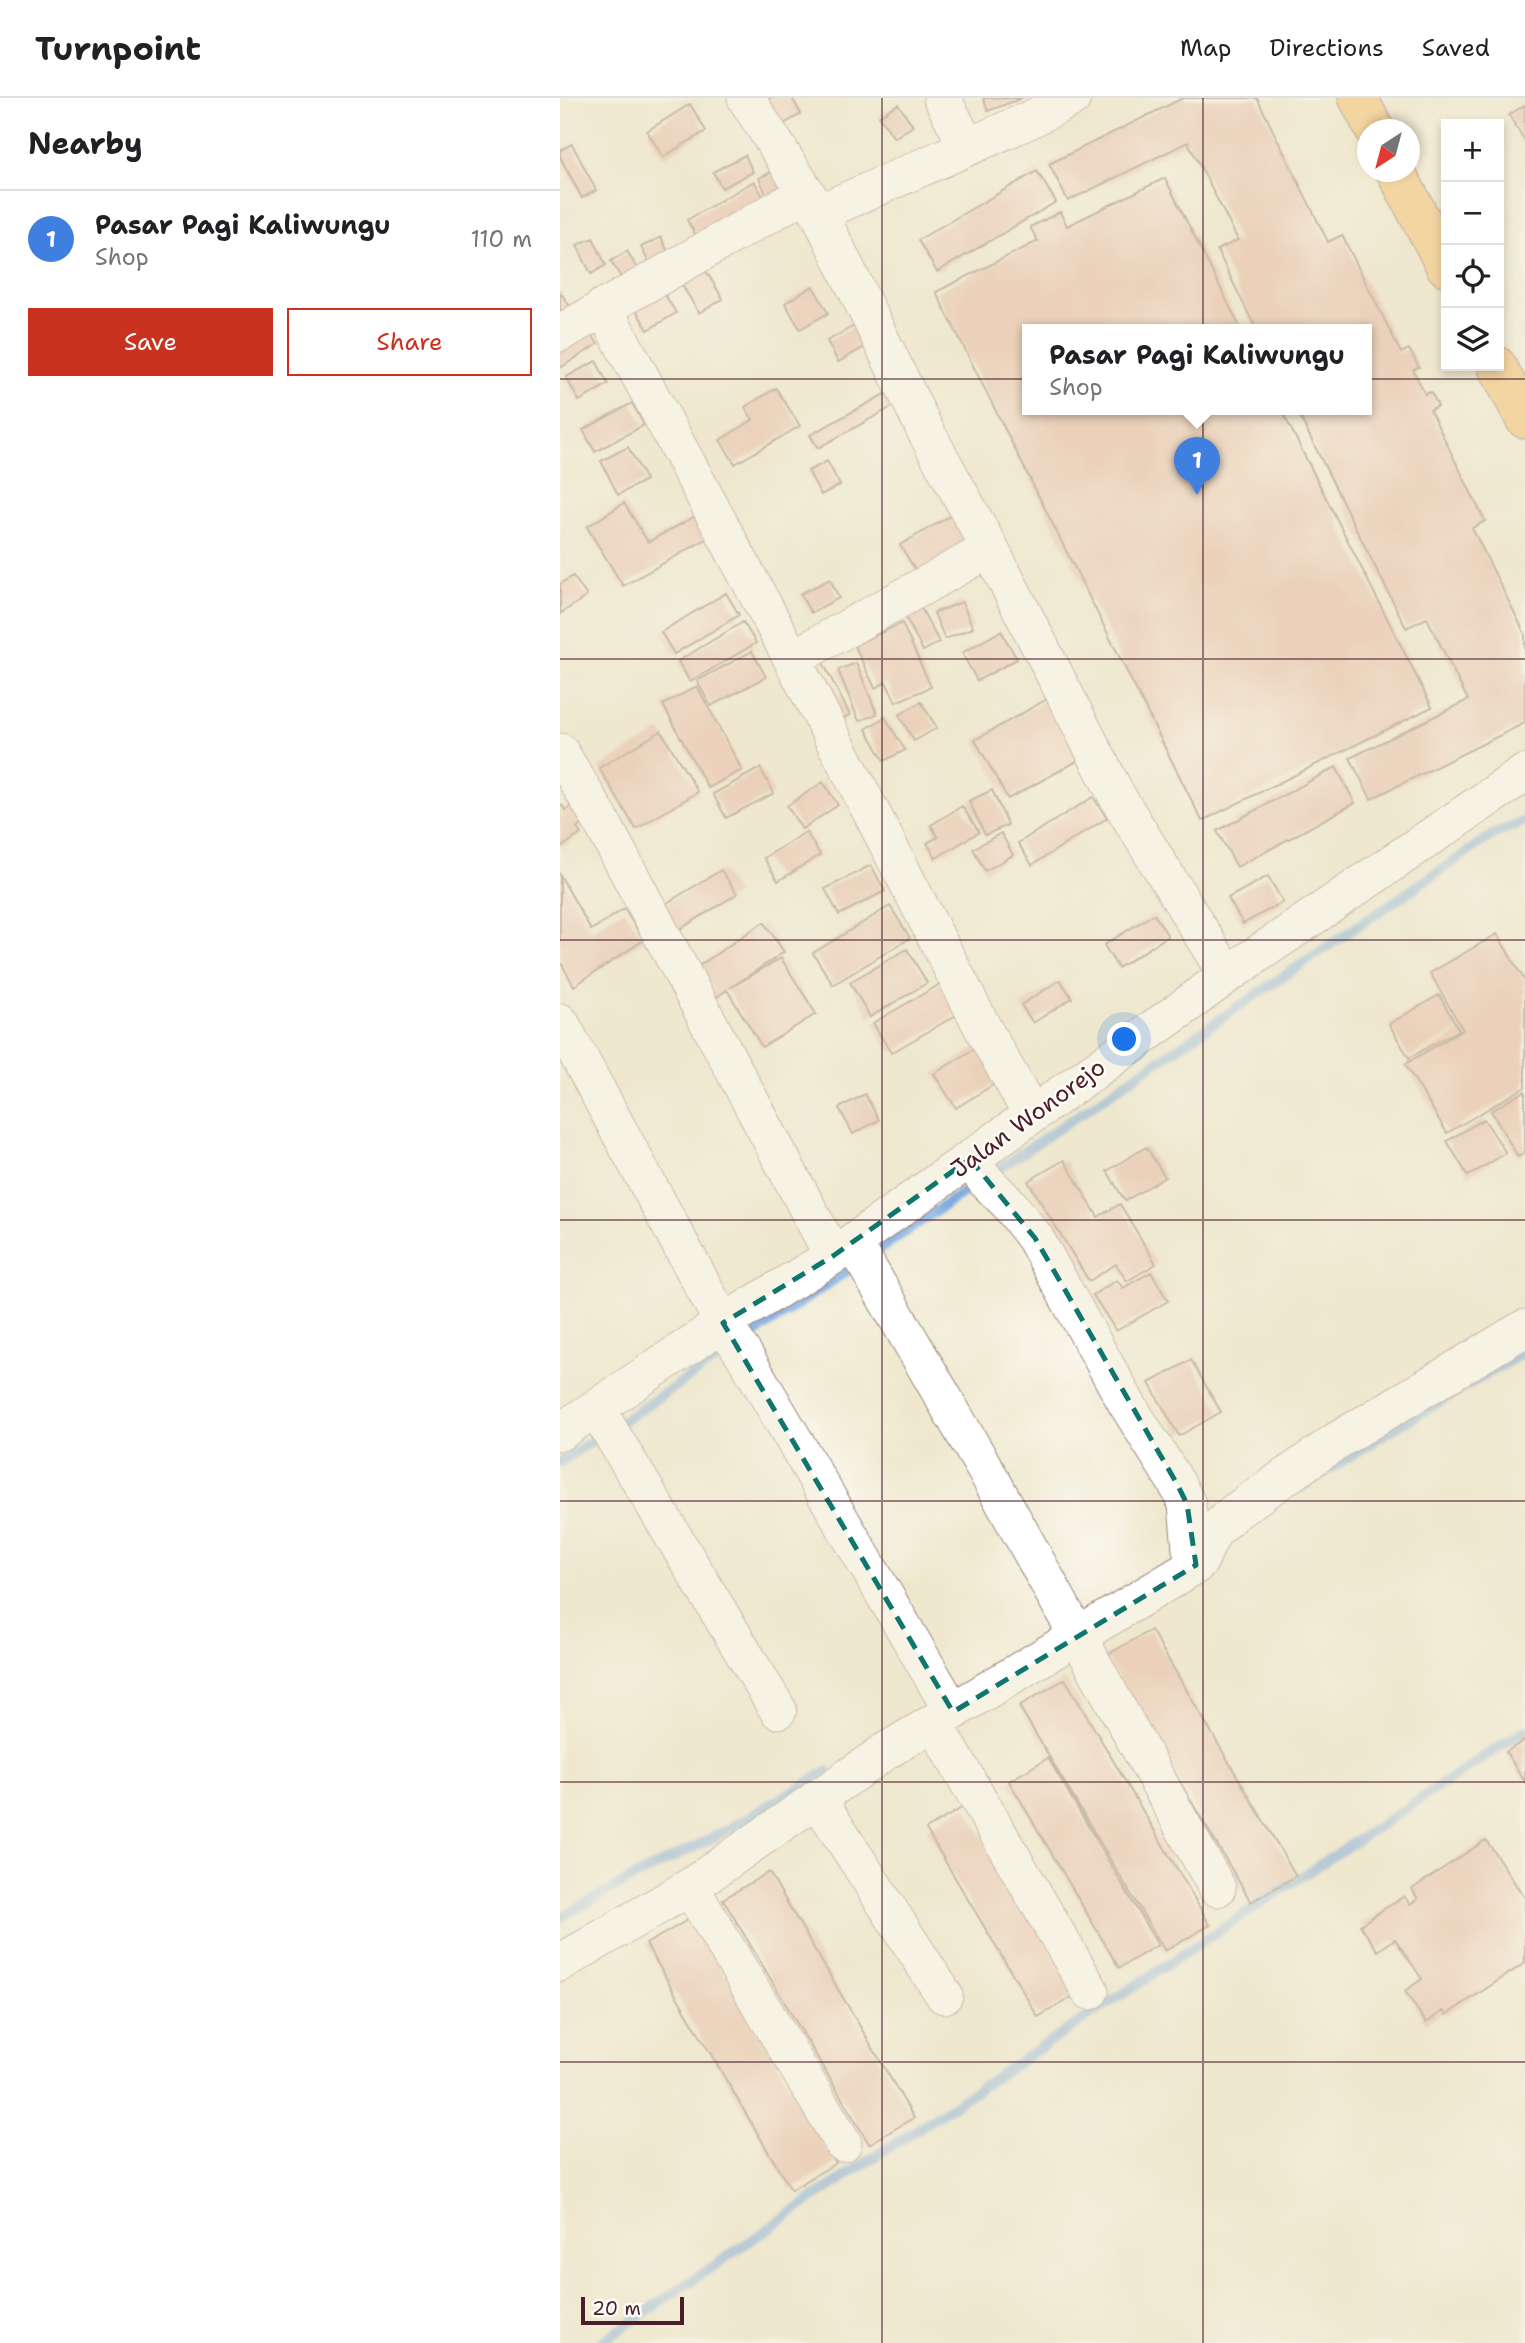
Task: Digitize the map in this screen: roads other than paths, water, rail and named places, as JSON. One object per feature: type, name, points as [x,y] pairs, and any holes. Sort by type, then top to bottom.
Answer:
[{"type":"main road","points":[[1358,98],[1368,119]]},
{"type":"main road","points":[[1401,182],[1441,258]]},
{"type":"main road","points":[[1500,371],[1525,419]]},
{"type":"street","points":[[746,98],[813,203],[926,432],[990,550],[1116,796],[1227,975]]},
{"type":"street","points":[[942,98],[967,146]]},
{"type":"street","points":[[560,333],[603,307],[813,203],[967,146],[1029,120],[1072,98]]},
{"type":"street","points":[[603,307],[792,659],[986,1034],[1032,1115]]},
{"type":"street","points":[[792,659],[990,550]]},
{"type":"street","points":[[560,752],[1076,1632],[1217,1888]]},
{"type":"street","name":"Jalan Wonorejo","points":[[560,1432],[606,1424],[856,1258],[978,1170],[1032,1115],[1227,975],[1525,773]]},
{"type":"street","points":[[560,1022],[734,1340],[946,1710],[1090,1991]]},
{"type":"street","points":[[978,1170],[1035,1238],[1128,1404],[1177,1484],[1186,1504],[1199,1553]]},
{"type":"street","points":[[560,1964],[690,1888],[946,1710],[1076,1632],[1199,1553],[1232,1514],[1338,1440],[1525,1328]]},
{"type":"street","points":[[606,1424],[778,1710]]},
{"type":"street","points":[[817,1798],[944,1995]]},
{"type":"street","points":[[690,1888],[843,2143]]},
{"type":"waterway","points":[[560,1462],[729,1351],[1494,834],[1525,821]]},
{"type":"waterway","points":[[1300,1488],[1395,1428],[1525,1352]]},
{"type":"waterway","points":[[600,2343],[865,2163],[1525,1730]]},
{"type":"waterway","points":[[560,1918],[718,1835],[827,1771]]},
{"type":"place","name":"Pasar Pagi Kaliwungu","points":[[1197,495]]}]
